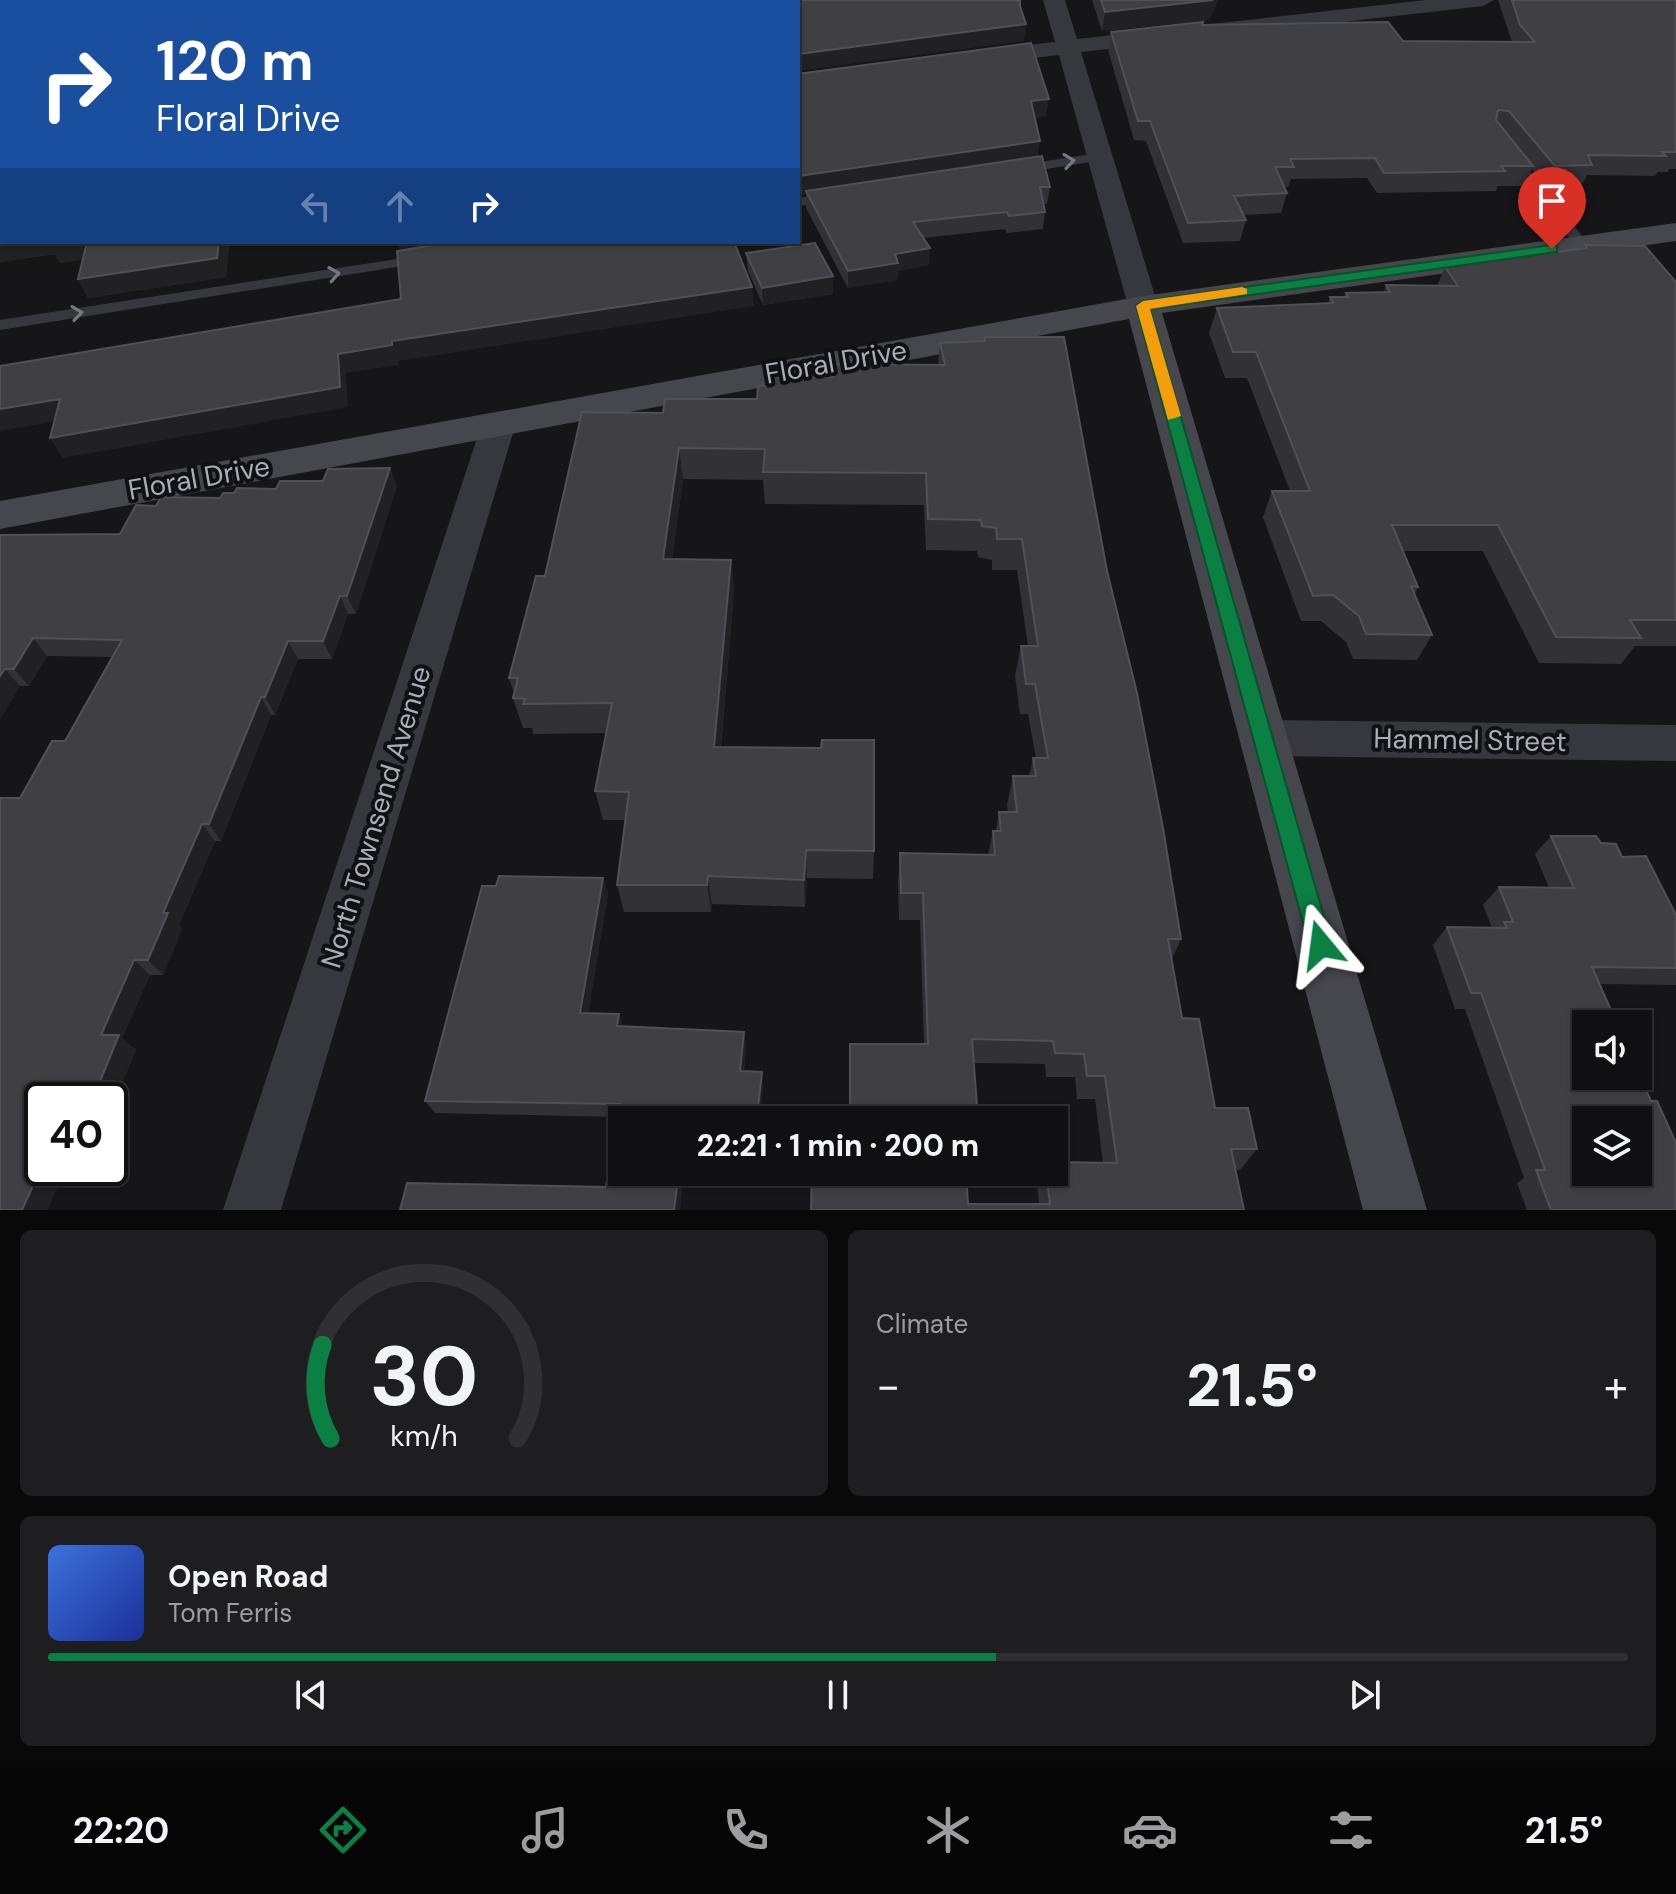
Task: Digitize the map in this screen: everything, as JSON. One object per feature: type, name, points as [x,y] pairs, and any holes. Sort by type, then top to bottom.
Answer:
[{"type":"street","points":[[1054,0],[1143,306],[1395,1210]]},
{"type":"street","points":[[956,60],[1066,45],[1483,0]]},
{"type":"street","name":"Floral Drive","points":[[0,515],[1143,306],[1676,232]]},
{"type":"street","name":"North Townsend Avenue","points":[[252,1210],[499,423]]},
{"type":"street","name":"Hammel Street","points":[[1263,738],[1676,743]]},
{"type":"lane","points":[[1503,146],[1582,245]]},
{"type":"lane","points":[[998,172],[1099,157]]},
{"type":"lane","points":[[800,202],[844,195]]},
{"type":"lane","points":[[0,325],[444,256]]},
{"type":"building","points":[[800,0],[1020,0],[1026,24],[800,54]]},
{"type":"building","points":[[1101,0],[1213,0],[1105,12]]},
{"type":"building","points":[[1512,0],[1676,0],[1676,152],[1662,152],[1666,156],[1588,155],[1592,165],[1555,166],[1509,111],[1498,110],[1496,120],[1533,166],[1501,166],[1505,171],[1384,173],[1375,158],[1290,159],[1294,167],[1275,167],[1287,193],[1234,196],[1246,220],[1188,223],[1150,121],[1138,121],[1111,32],[1203,22],[1202,25],[1388,22],[1403,41],[1535,42],[1520,25]]},
{"type":"building","points":[[1031,43],[1049,99],[1031,101],[1040,141],[800,176],[800,74]]},
{"type":"building","points":[[1042,156],[1050,187],[1040,187],[1045,212],[1009,216],[1007,212],[913,222],[930,248],[895,254],[898,263],[848,271],[806,191]]},
{"type":"building","points":[[815,243],[833,276],[762,288],[746,253]]},
{"type":"building","points":[[87,244],[219,244],[217,258],[78,279]]},
{"type":"building","points":[[441,244],[735,244],[752,287],[392,341],[392,345],[338,354],[340,387],[50,438],[60,399],[0,409],[0,366],[401,299],[397,251]]},
{"type":"building","points":[[1585,245],[1645,246],[1676,282],[1676,620],[1630,620],[1641,638],[1556,637],[1498,525],[1392,525],[1418,587],[1411,586],[1432,635],[1366,634],[1359,616],[1333,595],[1313,596],[1272,491],[1310,491],[1256,352],[1233,352],[1217,308],[1333,303],[1330,297],[1348,297],[1346,293],[1390,292],[1386,285],[1458,286],[1445,267],[1587,248]]},
{"type":"building","points":[[985,337],[1064,337],[1107,571],[1137,693],[1163,828],[1181,939],[1168,939],[1182,1018],[1199,1019],[1215,1108],[1248,1108],[1257,1149],[1231,1149],[1244,1210],[811,1210],[812,1186],[967,1186],[968,1204],[1050,1204],[1048,1186],[1068,1186],[1068,1162],[1117,1163],[1105,1076],[1087,1076],[1084,1054],[1055,1053],[1053,1041],[972,1039],[977,1106],[850,1106],[850,1044],[928,1044],[923,893],[901,893],[900,853],[995,855],[993,831],[1001,831],[999,812],[1017,812],[1013,776],[1036,776],[1033,758],[1048,758],[1035,684],[1026,684],[1021,646],[1038,646],[1022,539],[997,539],[996,528],[982,526],[981,520],[928,519],[926,473],[763,472],[765,449],[679,448],[663,559],[731,560],[714,747],[821,748],[822,740],[874,740],[874,851],[806,850],[804,880],[708,876],[707,885],[617,885],[629,792],[595,791],[612,703],[523,704],[525,699],[513,698],[518,678],[509,678],[536,576],[545,576],[582,412],[663,413],[665,399],[757,399],[758,386],[773,386],[774,377],[833,377],[837,364],[945,365],[940,343],[985,341]]},
{"type":"building","points":[[390,468],[347,596],[340,596],[323,641],[288,641],[265,697],[261,697],[209,824],[202,824],[163,913],[168,913],[148,960],[134,960],[101,1035],[119,1035],[100,1082],[24,1082],[24,1186],[33,1186],[22,1210],[0,1210],[0,798],[20,798],[52,741],[65,741],[122,640],[33,638],[14,669],[5,669],[0,676],[0,535],[120,534],[136,505],[156,506],[161,497],[220,498],[223,493],[234,493],[237,488],[276,489],[280,481],[323,481],[328,469]]},
{"type":"building","points":[[1551,836],[1596,836],[1601,843],[1616,844],[1622,857],[1646,856],[1676,915],[1676,968],[1592,967],[1611,1010],[1572,1010],[1572,1090],[1646,1090],[1651,1101],[1657,1101],[1676,1143],[1676,1210],[1551,1210],[1536,1170],[1545,1170],[1481,993],[1471,993],[1447,927],[1507,928],[1504,922],[1513,922],[1499,887],[1574,888]]},
{"type":"building","points":[[499,876],[603,878],[580,1013],[619,1014],[617,1026],[744,1032],[740,1071],[762,1072],[758,1106],[425,1101],[482,886],[496,886]]},
{"type":"building","points":[[608,1175],[608,1186],[677,1186],[674,1210],[400,1210],[407,1183],[606,1187]]},
{"type":"slow traffic","points":[[1173,416],[1143,306],[1242,292]]},
{"type":"route","points":[[1321,945],[1143,306],[1552,249]]}]
